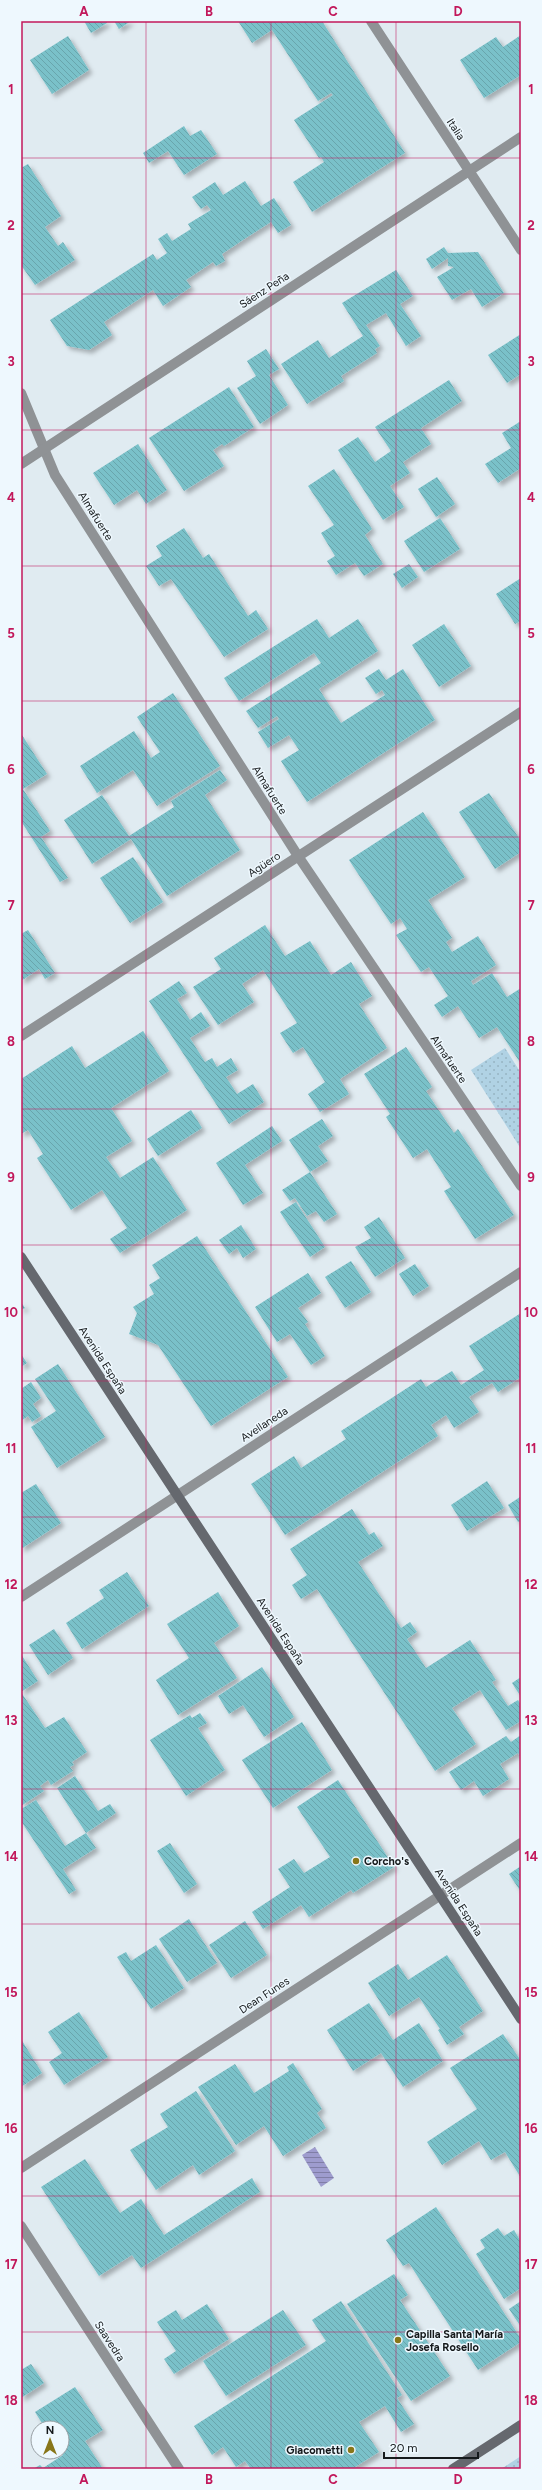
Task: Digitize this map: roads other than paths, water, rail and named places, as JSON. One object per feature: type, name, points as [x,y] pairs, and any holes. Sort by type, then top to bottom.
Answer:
[{"type":"main road","name":"Avenida España","points":[[21,1257],[521,2019]]},
{"type":"main road","points":[[453,2469],[521,2425]]},
{"type":"street","name":"Italia","points":[[371,21],[521,250]]},
{"type":"street","name":"Sáenz Peña","points":[[21,464],[521,137]]},
{"type":"street","name":"Almafuerte","points":[[21,393],[26,400],[43,450],[55,475],[298,856],[521,1186]]},
{"type":"street","name":"Agüero","points":[[21,1036],[521,712]]},
{"type":"street","name":"Avellaneda","points":[[21,1597],[177,1494],[521,1272]]},
{"type":"street","name":"Dean Funes","points":[[21,2168],[521,1843]]},
{"type":"street","name":"Saavedra","points":[[21,2226],[179,2469]]},
{"type":"water","points":[[315,2147],[334,2178],[321,2187],[302,2155]]},
{"type":"place","name":"Corcho's","points":[[356,1861]]},
{"type":"place","name":"Capilla Santa María Josefa Rosello","points":[[398,2340]]},
{"type":"place","name":"Giacometti","points":[[351,2450]]}]
